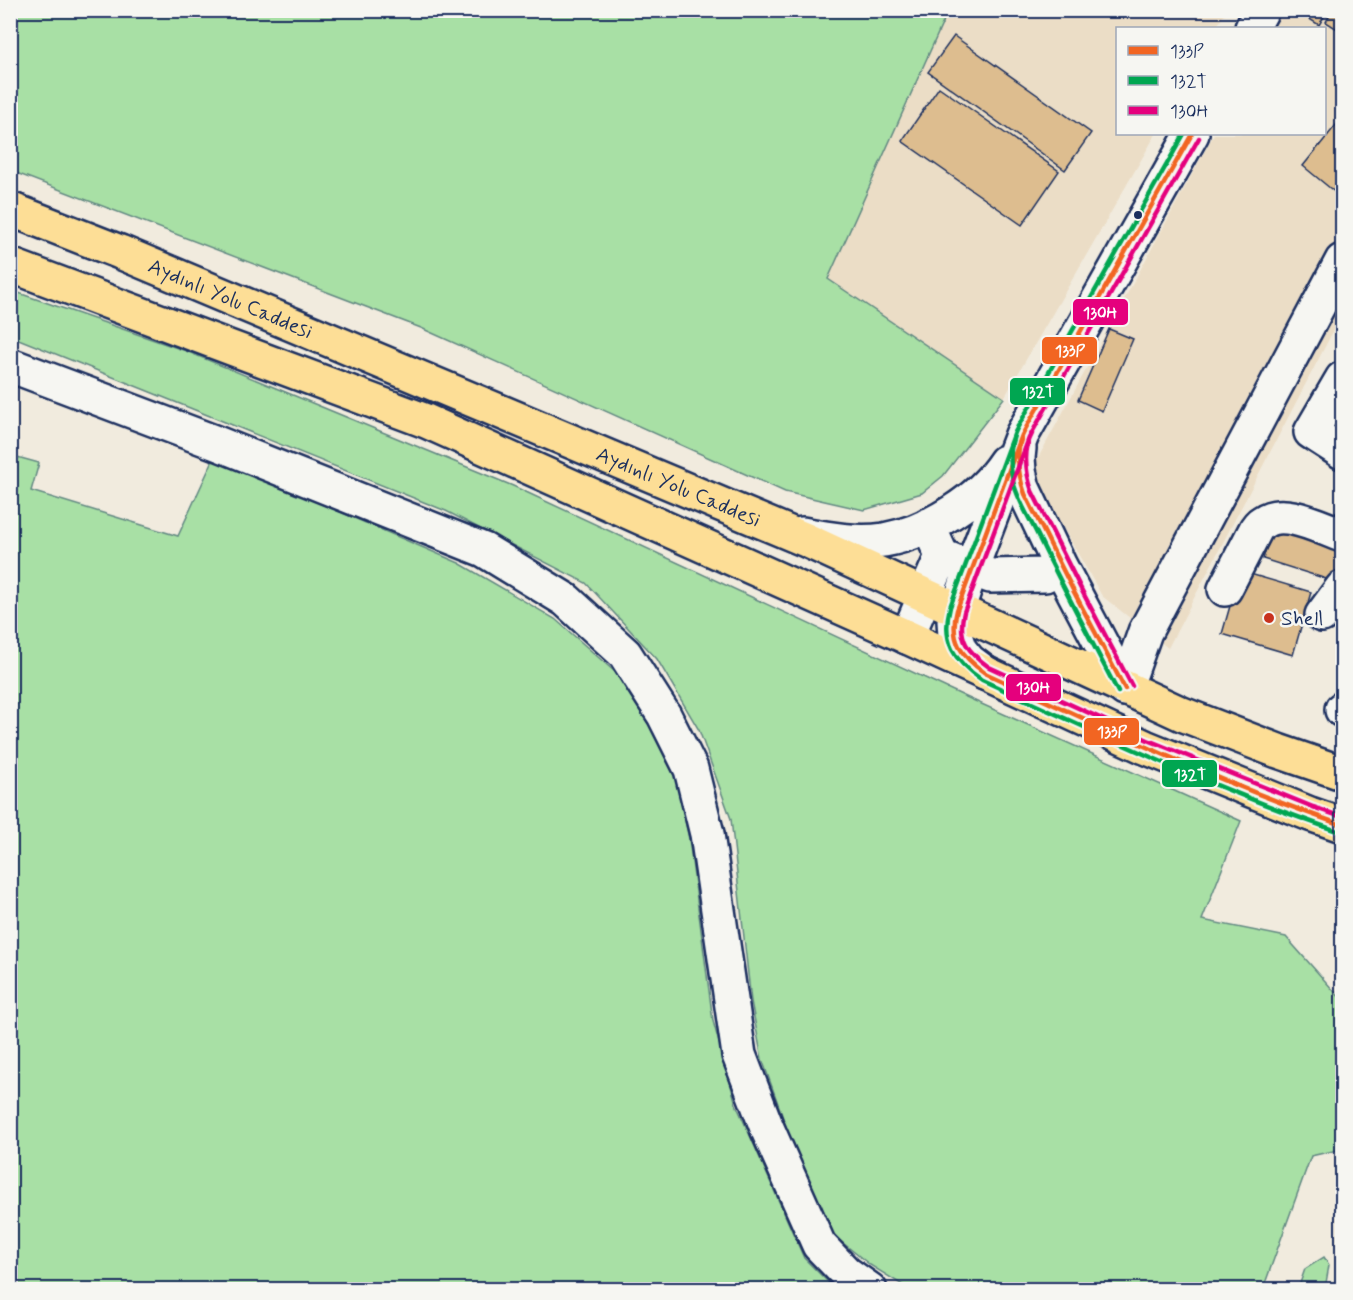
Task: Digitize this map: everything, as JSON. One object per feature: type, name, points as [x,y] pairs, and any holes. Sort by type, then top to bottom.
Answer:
[{"type":"main road","name":"Aydınlı Yolu Caddesi","points":[[10,209],[131,257],[784,531],[1182,714],[1342,773]]},
{"type":"main road","name":"Aydınlı Yolu Caddesi","points":[[10,265],[426,421],[907,637],[1145,747],[1342,825]]},
{"type":"street","points":[[1253,27],[1262,10]]},
{"type":"street","points":[[784,531],[854,541],[884,540],[918,531],[951,514],[987,483],[1003,465],[1022,435],[1191,135]]},
{"type":"street","points":[[1125,689],[1145,632],[1342,261]]},
{"type":"street","points":[[10,365],[219,444],[484,550],[566,600],[625,654],[664,715],[691,769],[707,834],[739,1055],[766,1128],[819,1245],[846,1273],[870,1290]]},
{"type":"street","points":[[1342,379],[1311,432],[1342,452]]},
{"type":"street","points":[[1022,435],[1018,458],[1023,488],[1125,689]]},
{"type":"street","points":[[985,673],[969,661],[960,650],[955,636],[954,621],[971,569],[1022,435]]},
{"type":"street","points":[[1225,589],[1256,529],[1264,521],[1290,516],[1342,535]]},
{"type":"street","points":[[928,525],[942,556],[990,576],[1045,575],[1056,557]]},
{"type":"street","points":[[971,569],[985,547],[998,536],[1011,531],[1026,532],[1039,537],[1056,557]]},
{"type":"street","points":[[907,637],[942,556]]},
{"type":"street","points":[[1322,615],[1342,588]]},
{"type":"shaded area","points":[[948,11],[1226,11],[1217,27],[1116,27],[1116,135],[1155,135],[1004,398],[828,279]]},
{"type":"shaded area","points":[[1281,11],[1342,11],[1342,314],[1168,648],[1102,596],[1031,471],[1213,135],[1326,135],[1326,27],[1272,27]]},
{"type":"green space","points":[[10,11],[948,11],[828,279],[1004,398],[943,476],[922,493],[864,510],[785,492],[421,328],[11,171]]},
{"type":"green space","points":[[10,290],[186,351],[513,486],[966,697],[1241,821],[1202,920],[1286,937],[1342,1000],[1342,1149],[1311,1156],[1263,1289],[909,1289],[870,1265],[832,1234],[791,1140],[762,1059],[751,1001],[731,819],[699,730],[657,659],[586,583],[446,511],[11,336]]},
{"type":"green space","points":[[10,455],[39,463],[31,491],[178,536],[214,458],[459,563],[555,619],[615,672],[649,725],[676,779],[689,839],[713,1021],[736,1104],[804,1258],[835,1289],[11,1289]]},
{"type":"green space","points":[[1324,1257],[1329,1265],[1325,1289],[1298,1289],[1305,1269]]},
{"type":"building","points":[[1295,10],[1328,10],[1319,25]]},
{"type":"building","points":[[1332,10],[1342,10],[1342,32],[1326,22]]},
{"type":"building","points":[[954,36],[1091,133],[1065,170],[928,72]]},
{"type":"building","points":[[939,87],[1059,171],[1022,225],[902,141]]},
{"type":"building","points":[[1340,120],[1342,122],[1342,198],[1303,166]]},
{"type":"building","points":[[1109,329],[1133,339],[1102,411],[1078,400]]},
{"type":"building","points":[[1272,528],[1342,550],[1342,560],[1336,582],[1263,559]]},
{"type":"building","points":[[1240,571],[1311,592],[1293,655],[1222,634]]},
{"type":"transit line","name":"132T","points":[[1183,135],[1015,432],[950,607],[947,630],[949,640],[957,658],[982,680],[1204,780],[1340,832]]},
{"type":"transit line","name":"133P","points":[[1191,135],[1022,435],[957,610],[956,639],[963,654],[985,673],[1206,773],[1342,825]]},
{"type":"transit line","name":"130H","points":[[1199,138],[1029,438],[964,612],[963,637],[975,656],[989,667],[1148,740],[1342,817]]},
{"type":"transit line","name":"132T","points":[[1018,426],[1013,439],[1010,460],[1015,489],[1118,692]]},
{"type":"transit line","name":"133P","points":[[1025,430],[1018,454],[1020,478],[1025,494],[1125,689]]},
{"type":"transit line","name":"130H","points":[[1032,434],[1027,448],[1026,462],[1032,491],[1132,686]]},
{"type":"place","name":"Shell","points":[[1269,618]]}]
